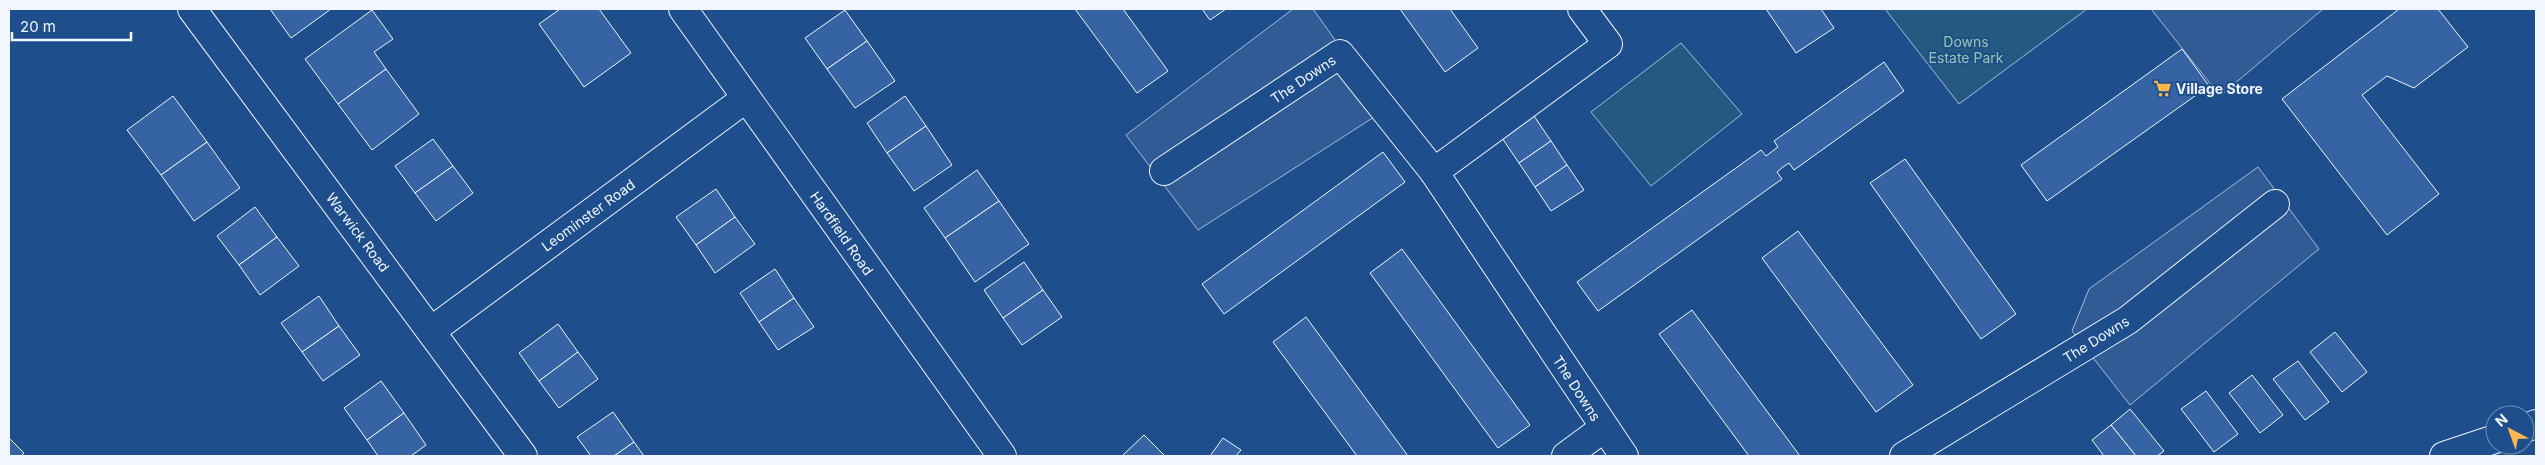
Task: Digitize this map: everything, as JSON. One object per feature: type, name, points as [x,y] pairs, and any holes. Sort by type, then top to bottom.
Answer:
[{"type":"street","name":"Warwick Road","points":[[192,9],[523,456]]},
{"type":"street","name":"Hardfield Road","points":[[683,9],[745,99],[1002,456]]},
{"type":"street","points":[[1434,172],[1608,44],[1582,9]]},
{"type":"street","name":"The Downs","points":[[1164,171],[1340,54],[1434,172],[1624,456]]},
{"type":"street","name":"Leominster Road","points":[[431,331],[745,99]]},
{"type":"street","name":"The Downs","points":[[1904,456],[2128,320],[2275,204]]},
{"type":"street","name":"The Downs","points":[[1566,456],[1604,428]]},
{"type":"street","points":[[2444,456],[2485,442]]},
{"type":"green space","name":"Downs Estate Park","points":[[1885,9],[2087,9],[1959,104]]},
{"type":"green space","points":[[1681,43],[1742,114],[1651,186],[1591,112]]},
{"type":"shaded area","points":[[1293,9],[1313,9],[1385,110],[1198,230],[1126,135]]},
{"type":"shaded area","points":[[2151,9],[2323,9],[2220,96]]},
{"type":"shaded area","points":[[2258,167],[2319,249],[2130,405],[2072,331],[2089,289]]},
{"type":"building","points":[[270,9],[331,9],[291,38]]},
{"type":"building","points":[[560,9],[599,9],[631,53],[584,87],[539,24]]},
{"type":"building","points":[[1075,9],[1123,9],[1168,71],[1137,93]]},
{"type":"building","points":[[1202,9],[1226,9],[1210,20]]},
{"type":"building","points":[[1400,9],[1450,9],[1478,48],[1445,72]]},
{"type":"building","points":[[1766,9],[1821,9],[1834,28],[1796,53]]},
{"type":"building","points":[[2399,9],[2438,9],[2468,47],[2414,88],[2387,76],[2362,95],[2439,194],[2387,235],[2282,99]]},
{"type":"building","points":[[372,10],[393,39],[374,52],[386,69],[338,104],[305,59]]},
{"type":"building","points":[[845,10],[867,41],[827,69],[805,38]]},
{"type":"building","points":[[867,41],[895,81],[855,108],[827,69]]},
{"type":"building","points":[[2182,49],[2209,86],[2047,201],[2021,165]]},
{"type":"building","points":[[1884,62],[1904,91],[1794,170],[1789,163],[1783,167],[1777,172],[1782,179],[1598,311],[1577,282],[1761,150],[1766,156],[1778,147],[1774,141]]},
{"type":"building","points":[[386,69],[419,114],[372,150],[338,104]]},
{"type":"building","points":[[173,96],[207,142],[161,175],[127,130]]},
{"type":"building","points":[[905,96],[926,126],[887,153],[867,123]]},
{"type":"building","points":[[1534,116],[1551,141],[1519,163],[1502,138]]},
{"type":"building","points":[[926,126],[952,165],[914,191],[887,153]]},
{"type":"building","points":[[433,139],[453,166],[415,193],[395,166]]},
{"type":"building","points":[[1551,141],[1567,165],[1535,187],[1519,163]]},
{"type":"building","points":[[207,142],[240,188],[194,221],[161,175]]},
{"type":"building","points":[[1383,152],[1405,182],[1224,314],[1202,284]]},
{"type":"building","points":[[1905,159],[2016,314],[1981,339],[1870,183]]},
{"type":"building","points":[[1567,165],[1584,190],[1551,211],[1535,187]]},
{"type":"building","points":[[453,166],[473,193],[436,221],[415,193]]},
{"type":"building","points":[[977,170],[999,201],[945,238],[924,208]]},
{"type":"building","points":[[716,189],[735,217],[696,245],[676,217]]},
{"type":"building","points":[[999,201],[1029,244],[975,282],[945,238]]},
{"type":"building","points":[[255,207],[277,237],[239,265],[217,236]]},
{"type":"building","points":[[735,217],[755,244],[715,273],[696,245]]},
{"type":"building","points":[[1798,231],[1913,385],[1876,412],[1762,258]]},
{"type":"building","points":[[277,237],[299,266],[260,295],[239,265]]},
{"type":"building","points":[[1402,249],[1530,425],[1498,448],[1370,273]]},
{"type":"building","points":[[1024,262],[1043,290],[1003,318],[984,290]]},
{"type":"building","points":[[775,269],[794,298],[759,322],[740,293]]},
{"type":"building","points":[[1043,290],[1062,317],[1022,345],[1003,318]]},
{"type":"building","points":[[319,296],[339,326],[302,352],[281,323]]},
{"type":"building","points":[[794,298],[814,327],[778,350],[759,322]]},
{"type":"building","points":[[1692,310],[1800,456],[1749,456],[1659,334]]},
{"type":"building","points":[[1306,317],[1408,456],[1357,456],[1273,342]]},
{"type":"building","points":[[558,324],[578,352],[539,381],[519,353]]},
{"type":"building","points":[[339,326],[360,355],[323,381],[302,352]]},
{"type":"building","points":[[2335,332],[2367,372],[2342,392],[2310,352]]},
{"type":"building","points":[[578,352],[598,379],[559,408],[539,381]]},
{"type":"building","points":[[2298,361],[2329,402],[2305,420],[2273,379]]},
{"type":"building","points":[[2252,375],[2283,415],[2260,433],[2229,393]]},
{"type":"building","points":[[381,381],[404,413],[367,440],[344,408]]},
{"type":"building","points":[[2206,391],[2238,434],[2214,452],[2181,409]]},
{"type":"building","points":[[2130,409],[2164,451],[2157,456],[2136,456],[2111,425]]},
{"type":"building","points":[[613,412],[634,442],[614,456],[591,456],[577,437]]},
{"type":"building","points":[[404,413],[426,445],[411,456],[378,456],[367,440]]},
{"type":"building","points":[[2111,425],[2136,456],[2104,456],[2092,440]]},
{"type":"building","points":[[1144,435],[1165,456],[1122,456]]},
{"type":"building","points":[[9,438],[24,453],[21,456],[9,456]]},
{"type":"building","points":[[1223,438],[1241,450],[1236,456],[1210,456]]},
{"type":"building","points":[[634,442],[644,456],[614,456]]},
{"type":"place","name":"Village Store","points":[[2162,88]]}]
